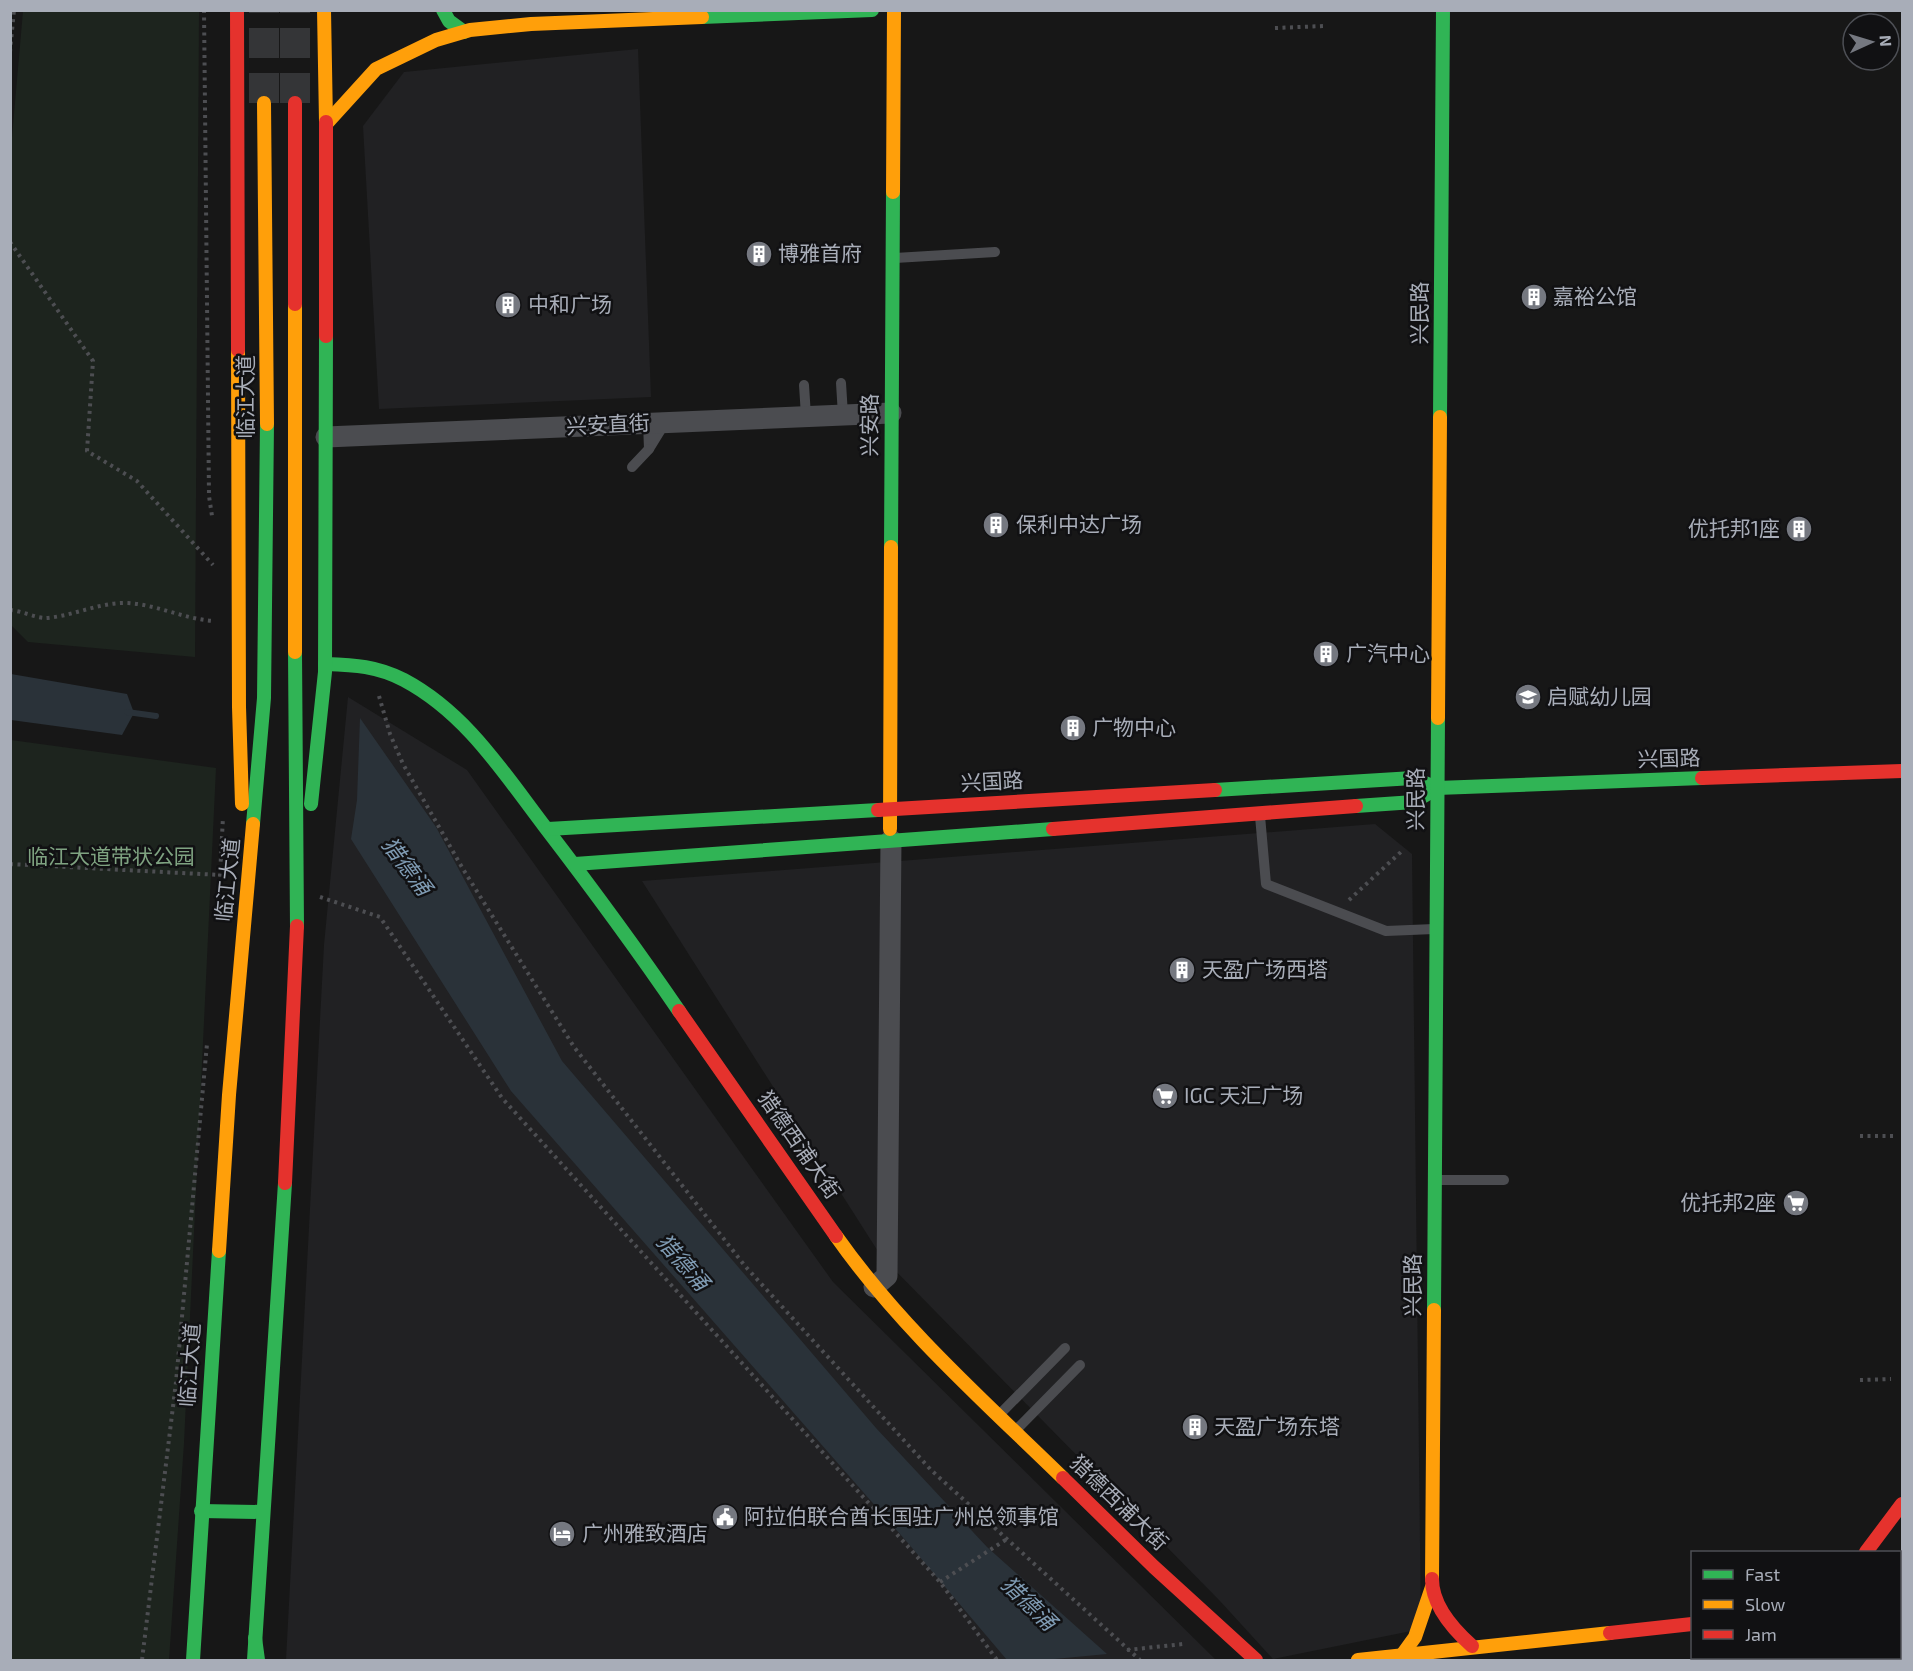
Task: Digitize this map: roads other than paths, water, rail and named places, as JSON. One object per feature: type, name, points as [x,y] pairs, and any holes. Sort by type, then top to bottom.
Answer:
[{"type":"main road","points":[[237,10],[239,780],[249,884]]},
{"type":"main road","points":[[237,100],[251,10]]},
{"type":"main road","points":[[317,10],[324,42]]},
{"type":"main road","points":[[298,890],[319,754],[326,664],[324,10]]},
{"type":"main road","points":[[443,10],[449,21],[464,32]]},
{"type":"main road","points":[[326,124],[376,69],[436,40],[464,32],[531,24],[872,10]]},
{"type":"main road","name":"兴安路","points":[[891,840],[894,10]]},
{"type":"main road","name":"兴民路","points":[[1402,1655],[1415,1637],[1432,1587],[1443,10]]},
{"type":"main road","name":"临江大道","points":[[193,1660],[231,1072],[263,720],[267,584],[264,103]]},
{"type":"main road","points":[[254,1660],[288,1131],[298,890],[295,638],[295,103]]},
{"type":"main road","name":"猎德西浦大街","points":[[326,664],[371,666],[404,680],[439,702],[475,735],[575,864],[874,1287],[927,1345],[1154,1567],[1256,1660]]},
{"type":"main road","name":"兴国路","points":[[548,829],[1413,778],[1437,788],[1902,771]]},
{"type":"main road","name":"兴国路","points":[[575,864],[1414,802],[1437,788]]},
{"type":"main road","points":[[1867,1551],[1902,1504]]},
{"type":"main road","points":[[201,1511],[263,1512]]},
{"type":"main road","name":"兴民路","points":[[1432,1587],[1442,1615],[1452,1629],[1472,1646]]},
{"type":"main road","points":[[1358,1660],[1691,1624]]},
{"type":"main road","points":[[255,1638],[258,1660]]},
{"type":"street","name":"兴安直街","points":[[326,437],[891,412]]},
{"type":"street","points":[[874,1287],[887,1276],[891,840]]},
{"type":"lane","points":[[892,259],[995,252]]},
{"type":"lane","points":[[841,383],[843,415]]},
{"type":"lane","points":[[804,385],[806,416]]},
{"type":"lane","points":[[632,467],[649,449],[657,423]]},
{"type":"lane","points":[[649,449],[657,423]]},
{"type":"lane","points":[[1259,813],[1266,884],[1386,931],[1436,929]]},
{"type":"lane","points":[[1435,1180],[1504,1180]]},
{"type":"lane","points":[[999,1415],[1065,1348]]},
{"type":"lane","points":[[1015,1431],[1080,1365]]},
{"type":"water","points":[[11,674],[127,694],[134,713],[122,735],[11,720]]},
{"type":"water","name":"猎德涌","points":[[360,718],[436,827],[562,1061],[876,1428],[987,1547],[1107,1654],[1044,1660],[1007,1660],[907,1542],[511,1091],[351,839],[357,800]]},
{"type":"waterway","points":[[127,712],[156,716]]},
{"type":"tunnel","points":[[264,10],[264,103]]},
{"type":"tunnel","points":[[295,10],[295,103]]},
{"type":"place","name":"博雅首府","points":[[759,254]]},
{"type":"place","name":"嘉裕公馆","points":[[1534,297]]},
{"type":"place","name":"中和广场","points":[[508,305]]},
{"type":"place","name":"保利中达广场","points":[[996,525]]},
{"type":"place","name":"优托邦1座","points":[[1799,529]]},
{"type":"place","name":"广汽中心","points":[[1326,654]]},
{"type":"place","name":"启赋幼儿园","points":[[1528,697]]},
{"type":"place","name":"广物中心","points":[[1073,728]]},
{"type":"place","name":"天盈广场西塔","points":[[1182,970]]},
{"type":"place","name":"IGC 天汇广场","points":[[1165,1096]]},
{"type":"place","name":"优托邦2座","points":[[1796,1203]]},
{"type":"place","name":"天盈广场东塔","points":[[1195,1427]]},
{"type":"place","name":"阿拉伯联合酋长国驻广州总领事馆","points":[[725,1517]]},
{"type":"place","name":"广州雅致酒店","points":[[562,1534]]},
{"type":"park label","name":"临江大道带状公园","points":[[111,857]]}]
